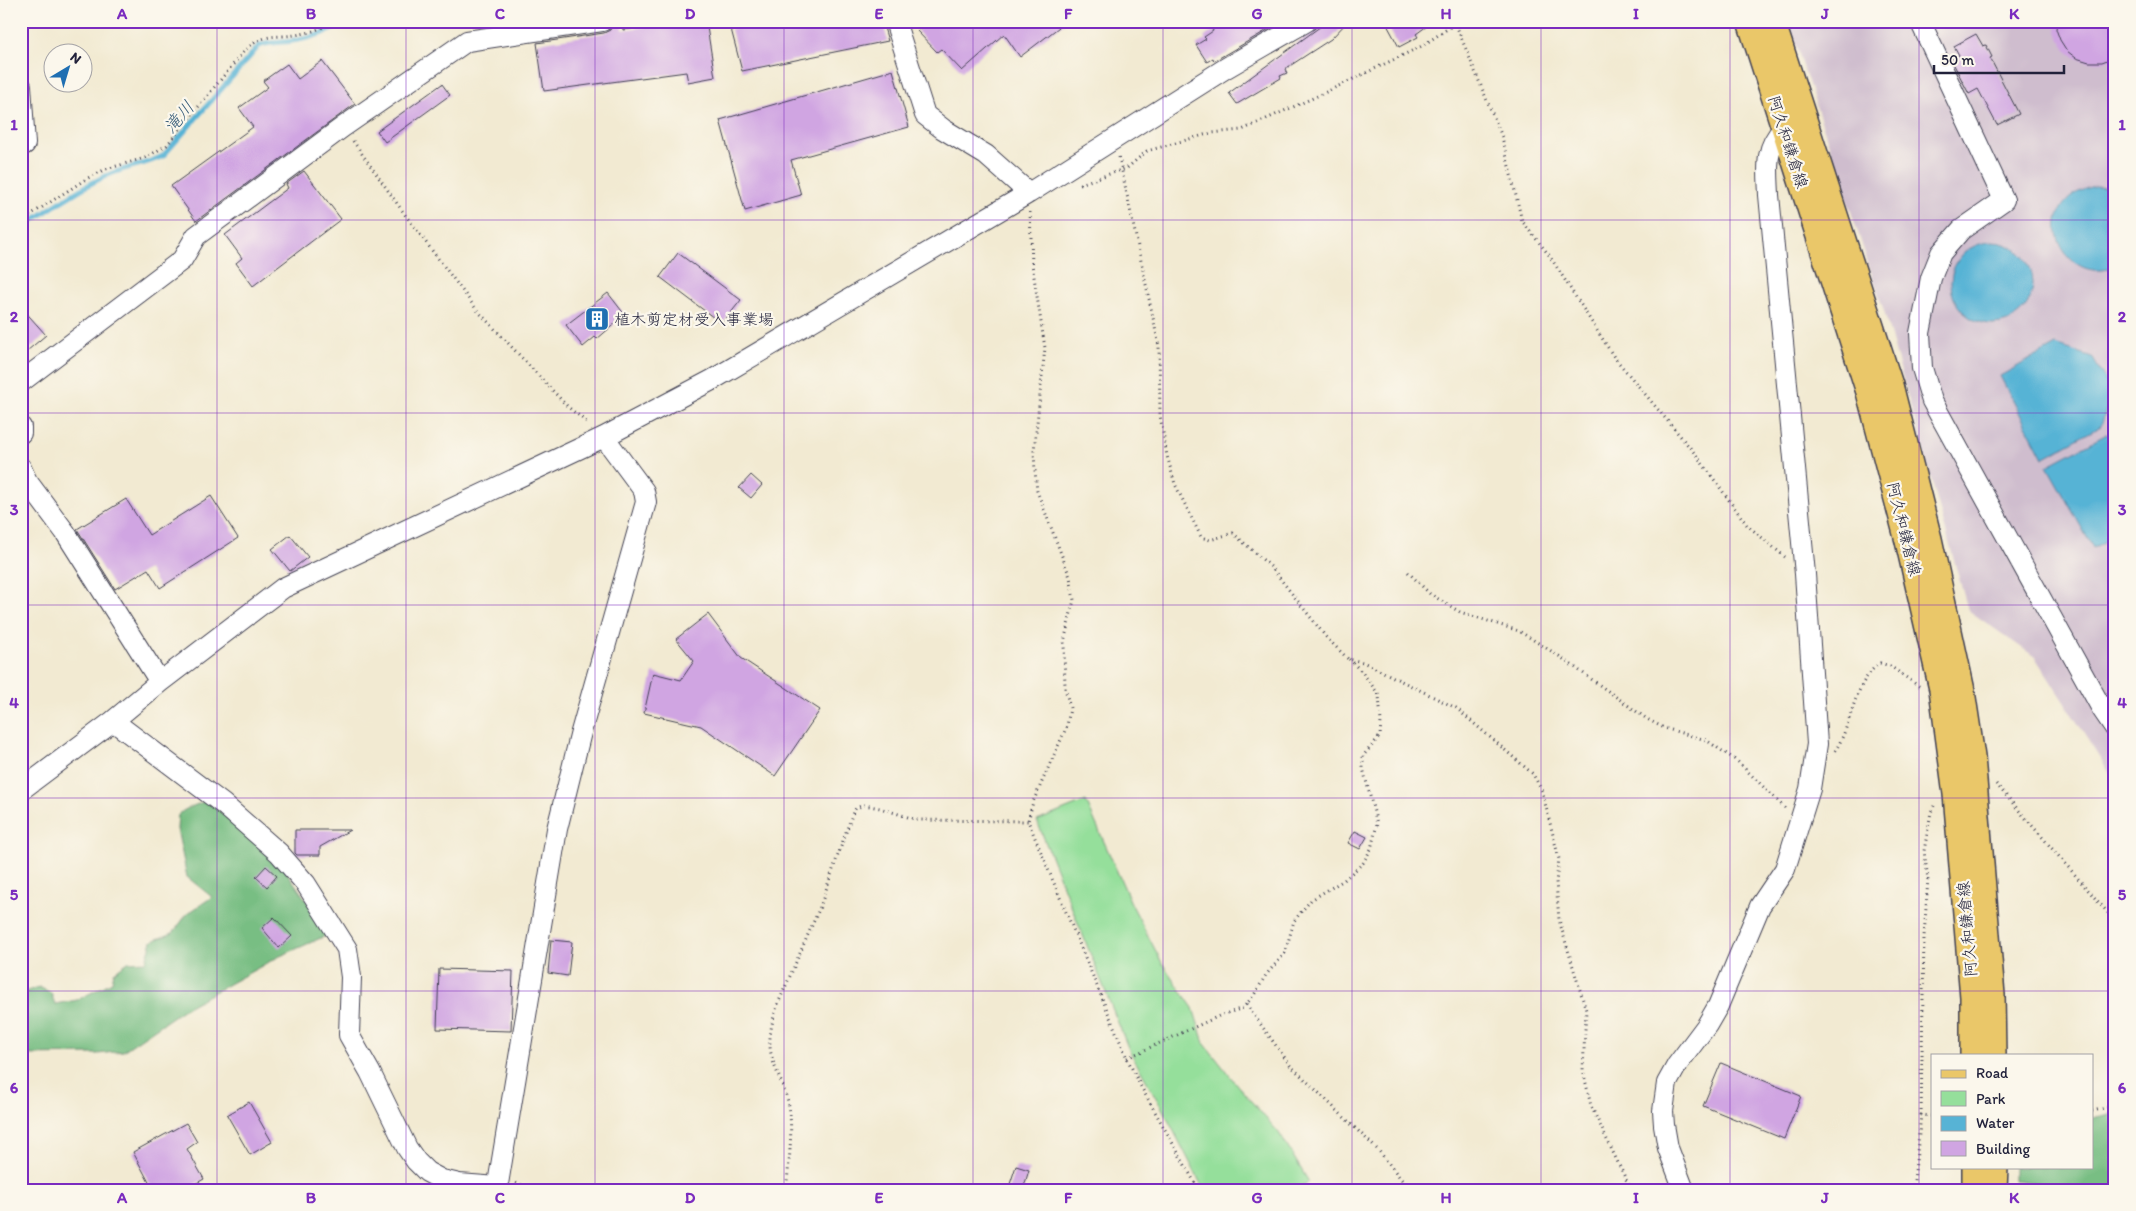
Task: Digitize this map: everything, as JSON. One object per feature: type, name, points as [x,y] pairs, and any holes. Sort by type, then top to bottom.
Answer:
[{"type":"main road","name":"阿久和鎌倉線","points":[[1750,21],[1783,129],[1869,392],[1908,541],[1942,690],[1955,781],[1973,997],[1974,1054]]},
{"type":"main road","name":"阿久和鎌倉線","points":[[1772,21],[1890,386],[1929,539],[1962,691],[1972,757],[1992,995],[1993,1054]]},
{"type":"main road","points":[[1975,1168],[1975,1190]]},
{"type":"main road","points":[[1994,1190],[1995,1168]]},
{"type":"street","points":[[21,382],[182,260],[196,236],[343,126],[467,41],[602,21]]},
{"type":"street","points":[[895,21],[925,115],[943,129],[986,155],[1030,193]]},
{"type":"street","points":[[21,790],[113,721],[160,682],[283,588],[604,436],[712,380],[1030,193],[1226,68],[1307,21]]},
{"type":"street","points":[[1920,21],[2004,200],[1961,230],[1941,253],[1931,278],[1920,333],[1922,368],[1932,401],[2102,709],[2115,728]]},
{"type":"street","points":[[21,86],[25,144]]},
{"type":"street","points":[[1684,1190],[1668,1148],[1664,1125],[1663,1111],[1667,1083],[1676,1065],[1707,1025],[1718,1006],[1760,906],[1785,869],[1800,823],[1817,744],[1806,574],[1769,195],[1768,154],[1774,138],[1783,129]]},
{"type":"street","points":[[21,427],[21,433]]},
{"type":"street","points":[[113,721],[223,804],[279,853],[306,884],[347,949],[351,977],[349,1035],[370,1072],[407,1148],[427,1172],[442,1180],[459,1184],[497,1188],[557,829],[581,732],[646,502],[644,491],[604,436]]},
{"type":"street","points":[[21,468],[27,481],[65,532],[160,682]]},
{"type":"path","points":[[21,221],[86,179],[106,169],[145,158],[166,145],[245,50],[257,40],[266,36],[302,34],[335,21]]},
{"type":"path","points":[[1076,185],[1123,169],[1147,151],[1211,133],[1242,130],[1422,46],[1458,23],[1502,137],[1522,221],[1549,255],[1614,357],[1697,456],[1747,525],[1806,574]]},
{"type":"path","points":[[343,126],[406,216],[477,310],[568,406],[604,436]]},
{"type":"path","points":[[1114,140],[1123,169],[1159,346],[1160,415],[1175,484],[1201,537],[1210,540],[1233,532],[1270,567],[1326,637],[1364,674],[1379,695],[1380,736],[1363,756],[1362,768],[1376,824],[1371,848],[1363,863],[1344,880],[1311,900],[1300,912],[1294,920],[1285,953],[1266,975],[1243,1008],[1197,1026],[1128,1058]]},
{"type":"path","points":[[1030,193],[1032,264],[1045,348],[1034,451],[1035,471],[1038,491],[1070,577],[1074,600],[1064,642],[1065,688],[1070,708],[1067,726],[1033,802],[1028,821],[1140,1085],[1199,1190]]},
{"type":"path","points":[[1408,572],[1430,594],[1460,612],[1518,632],[1559,656],[1647,720],[1664,728],[1706,740],[1737,761],[1800,823]]},
{"type":"path","points":[[1348,658],[1363,662],[1456,708],[1533,774],[1542,790],[1558,859],[1556,882],[1559,920],[1586,1010],[1583,1070],[1591,1106],[1631,1190]]},
{"type":"path","points":[[1812,774],[1825,767],[1837,748],[1864,680],[1872,669],[1880,663],[1890,666],[1922,688],[1942,690]]},
{"type":"path","points":[[1972,757],[2115,921]]},
{"type":"path","points":[[1913,1190],[1921,1115],[1924,937],[1928,879],[1924,851],[1931,812],[1939,797],[1955,781]]},
{"type":"path","points":[[786,1190],[790,1120],[784,1085],[770,1049],[772,1020],[833,874],[853,812],[856,808],[864,805],[918,820],[1028,821]]},
{"type":"path","points":[[1246,1004],[1290,1065],[1378,1150],[1410,1190]]},
{"type":"path","points":[[2094,1110],[2115,1106]]},
{"type":"path","points":[[1921,1115],[1931,1116]]},
{"type":"shaded area","points":[[1788,21],[2115,21],[2115,781],[2035,657],[1968,610],[1883,308]]},
{"type":"green space","points":[[207,800],[279,861],[330,934],[278,957],[187,1007],[123,1051],[98,1054],[21,1055],[21,993],[39,987],[51,993],[55,1004],[77,1000],[112,982],[114,972],[128,962],[146,961],[152,941],[173,933],[187,914],[212,897],[187,877],[177,829],[178,815],[181,812]]},
{"type":"green space","points":[[1086,801],[1131,903],[1162,963],[1193,1008],[1204,1043],[1237,1085],[1279,1133],[1309,1182],[1293,1190],[1204,1190],[1163,1110],[1129,1050],[1037,821]]},
{"type":"green space","points":[[2115,1113],[2115,1190],[2065,1190],[2057,1185],[2014,1180],[2014,1168],[2094,1168],[2094,1118]]},
{"type":"water","points":[[2094,186],[2108,187],[2115,190],[2115,266],[2097,270],[2081,266],[2068,256],[2060,242],[2057,226],[2060,210],[2073,196]]},
{"type":"water","points":[[1992,242],[2008,245],[2021,254],[2030,267],[2033,283],[2030,299],[2021,312],[2008,321],[1992,324],[1976,321],[1963,312],[1954,299],[1951,283],[1954,267],[1963,254],[1976,245]]},
{"type":"water","points":[[2056,345],[2092,357],[2112,391],[2101,426],[2043,458],[2000,376]]},
{"type":"water","points":[[2107,434],[2115,437],[2115,536],[2093,548],[2047,466]]},
{"type":"building","points":[[614,21],[622,21],[623,30],[684,21],[706,21],[715,77],[688,82],[686,72],[544,91],[537,43],[604,33],[610,30]]},
{"type":"building","points":[[763,21],[882,21],[888,41],[742,71],[731,29]]},
{"type":"building","points":[[929,21],[1067,21],[1020,57],[1004,34],[962,71],[941,49],[937,52],[917,31]]},
{"type":"building","points":[[1210,21],[1283,21],[1214,61],[1213,58],[1207,62],[1196,45],[1206,39],[1204,37],[1213,31]]},
{"type":"building","points":[[1328,21],[1348,21],[1331,39],[1285,69],[1287,73],[1280,76],[1281,78],[1237,104],[1229,93]]},
{"type":"building","points":[[1385,21],[1434,21],[1416,34],[1418,37],[1399,47]]},
{"type":"building","points":[[2057,21],[2115,21],[2115,57],[2102,62],[2089,62],[2076,58],[2067,51],[2060,40],[2056,29]]},
{"type":"building","points":[[1976,34],[1983,46],[1986,45],[1992,57],[1990,58],[2019,114],[1997,125],[1978,89],[1969,94],[1951,59],[1959,55],[1954,46]]},
{"type":"building","points":[[322,61],[355,104],[196,221],[171,186],[253,127],[239,108],[268,87],[263,81],[287,64],[298,79]]},
{"type":"building","points":[[893,70],[909,127],[791,160],[801,195],[745,211],[720,120]]},
{"type":"building","points":[[442,84],[450,95],[385,142],[377,131]]},
{"type":"building","points":[[304,171],[341,219],[253,286],[236,263],[242,258],[225,235],[288,188],[286,184]]},
{"type":"building","points":[[678,253],[741,300],[722,324],[660,277]]},
{"type":"building","name":"植木剪定材受入事業場","points":[[608,293],[625,315],[597,339],[595,337],[583,347],[566,325]]},
{"type":"building","points":[[21,307],[46,335],[21,356]]},
{"type":"building","points":[[751,475],[762,485],[751,498],[739,488]]},
{"type":"building","points":[[211,496],[238,538],[160,588],[148,569],[115,589],[77,529],[126,499],[149,535]]},
{"type":"building","points":[[290,535],[308,557],[290,571],[272,549]]},
{"type":"building","points":[[708,614],[741,658],[820,710],[775,776],[701,726],[644,713],[653,673],[681,680],[694,661],[676,639]]},
{"type":"building","points":[[295,830],[350,830],[320,847],[320,855],[297,855],[295,853]]},
{"type":"building","points":[[1355,831],[1367,837],[1360,849],[1348,843]]},
{"type":"building","points":[[266,866],[277,876],[267,887],[256,877]]},
{"type":"building","points":[[274,917],[292,936],[279,948],[262,928]]},
{"type":"building","points":[[551,940],[572,942],[568,976],[548,973]]},
{"type":"building","points":[[439,969],[513,971],[511,1031],[437,1029]]},
{"type":"building","points":[[1721,1063],[1801,1096],[1784,1139],[1703,1106]]},
{"type":"building","points":[[249,1102],[272,1142],[250,1155],[227,1115]]},
{"type":"building","points":[[186,1123],[197,1142],[187,1149],[204,1179],[184,1190],[153,1190],[133,1152]]},
{"type":"building","points":[[1016,1166],[1029,1170],[1023,1190],[1008,1190]]},
{"type":"waterway","name":"滝川","points":[[21,228],[74,193],[97,181],[115,172],[163,156],[259,46],[312,37],[350,21]]},
{"type":"place","name":"植木剪定材受入事業場","points":[[597,319]]}]
